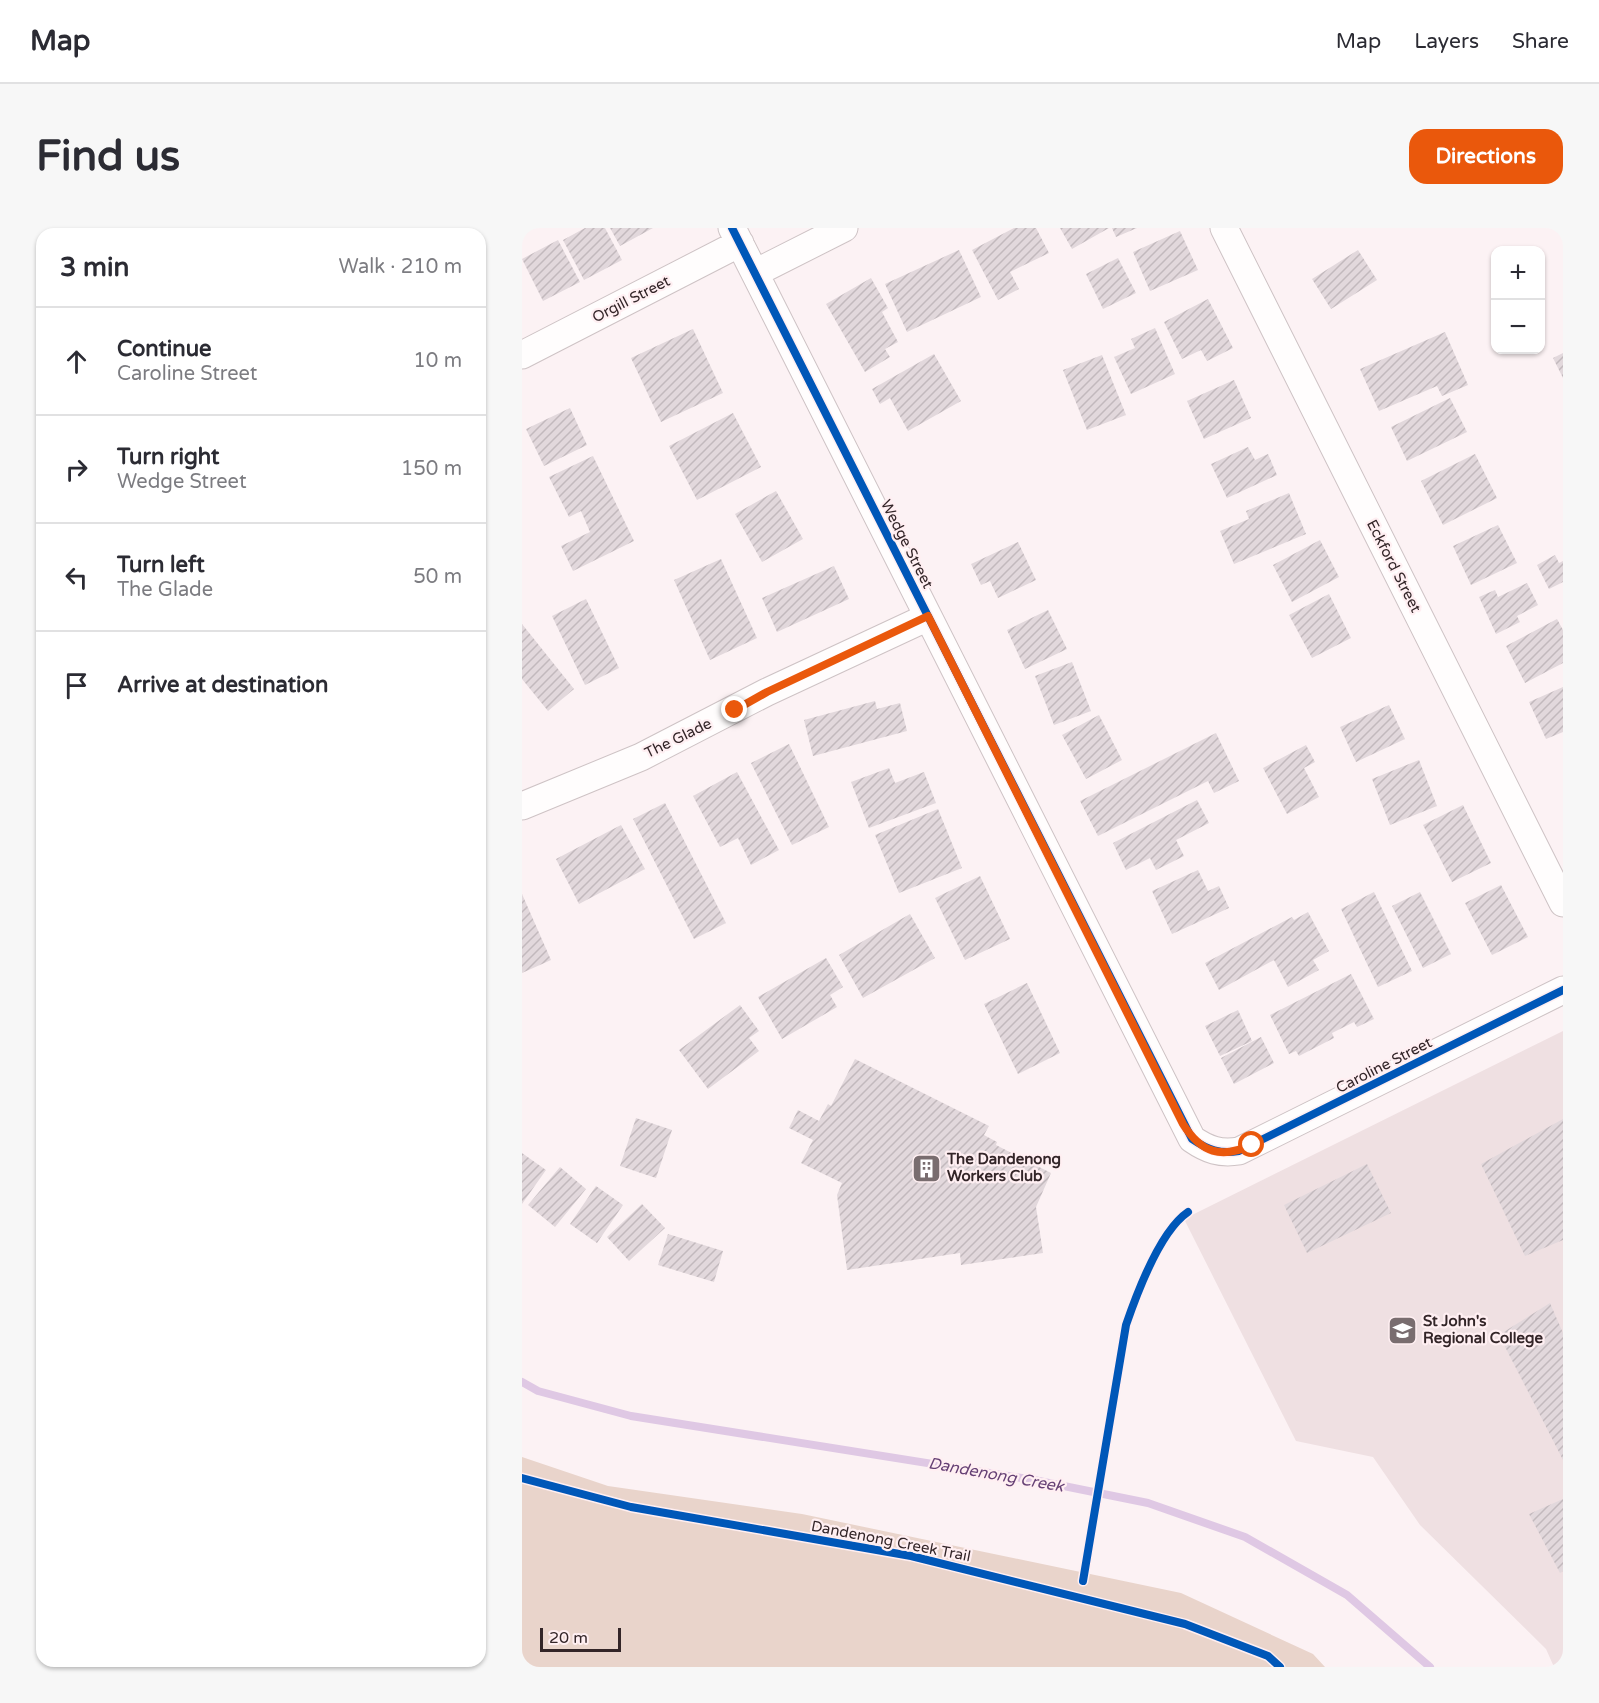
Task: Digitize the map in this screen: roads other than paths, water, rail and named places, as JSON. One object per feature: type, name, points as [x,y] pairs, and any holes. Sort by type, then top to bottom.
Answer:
[{"type":"street","points":[[755,273],[844,228]]},
{"type":"street","name":"Eckford Street","points":[[1224,228],[1563,903]]},
{"type":"street","name":"Wedge Street","points":[[736,235],[1183,1124],[1192,1139],[1213,1151]]},
{"type":"street","name":"Orgill Street","points":[[522,355],[736,235]]},
{"type":"street","name":"The Glade","points":[[522,806],[641,757],[767,692],[928,616]]},
{"type":"street","name":"Caroline Street","points":[[1213,1151],[1226,1153],[1239,1151],[1563,990]]},
{"type":"waterway","name":"Dandenong Creek","points":[[522,1382],[538,1391],[631,1416],[1034,1480],[1148,1503],[1245,1537],[1347,1595],[1430,1667]]},
{"type":"place","name":"The Dandenong Workers Club","points":[[926,1168]]},
{"type":"place","name":"St John's Regional College","points":[[1402,1330]]}]
